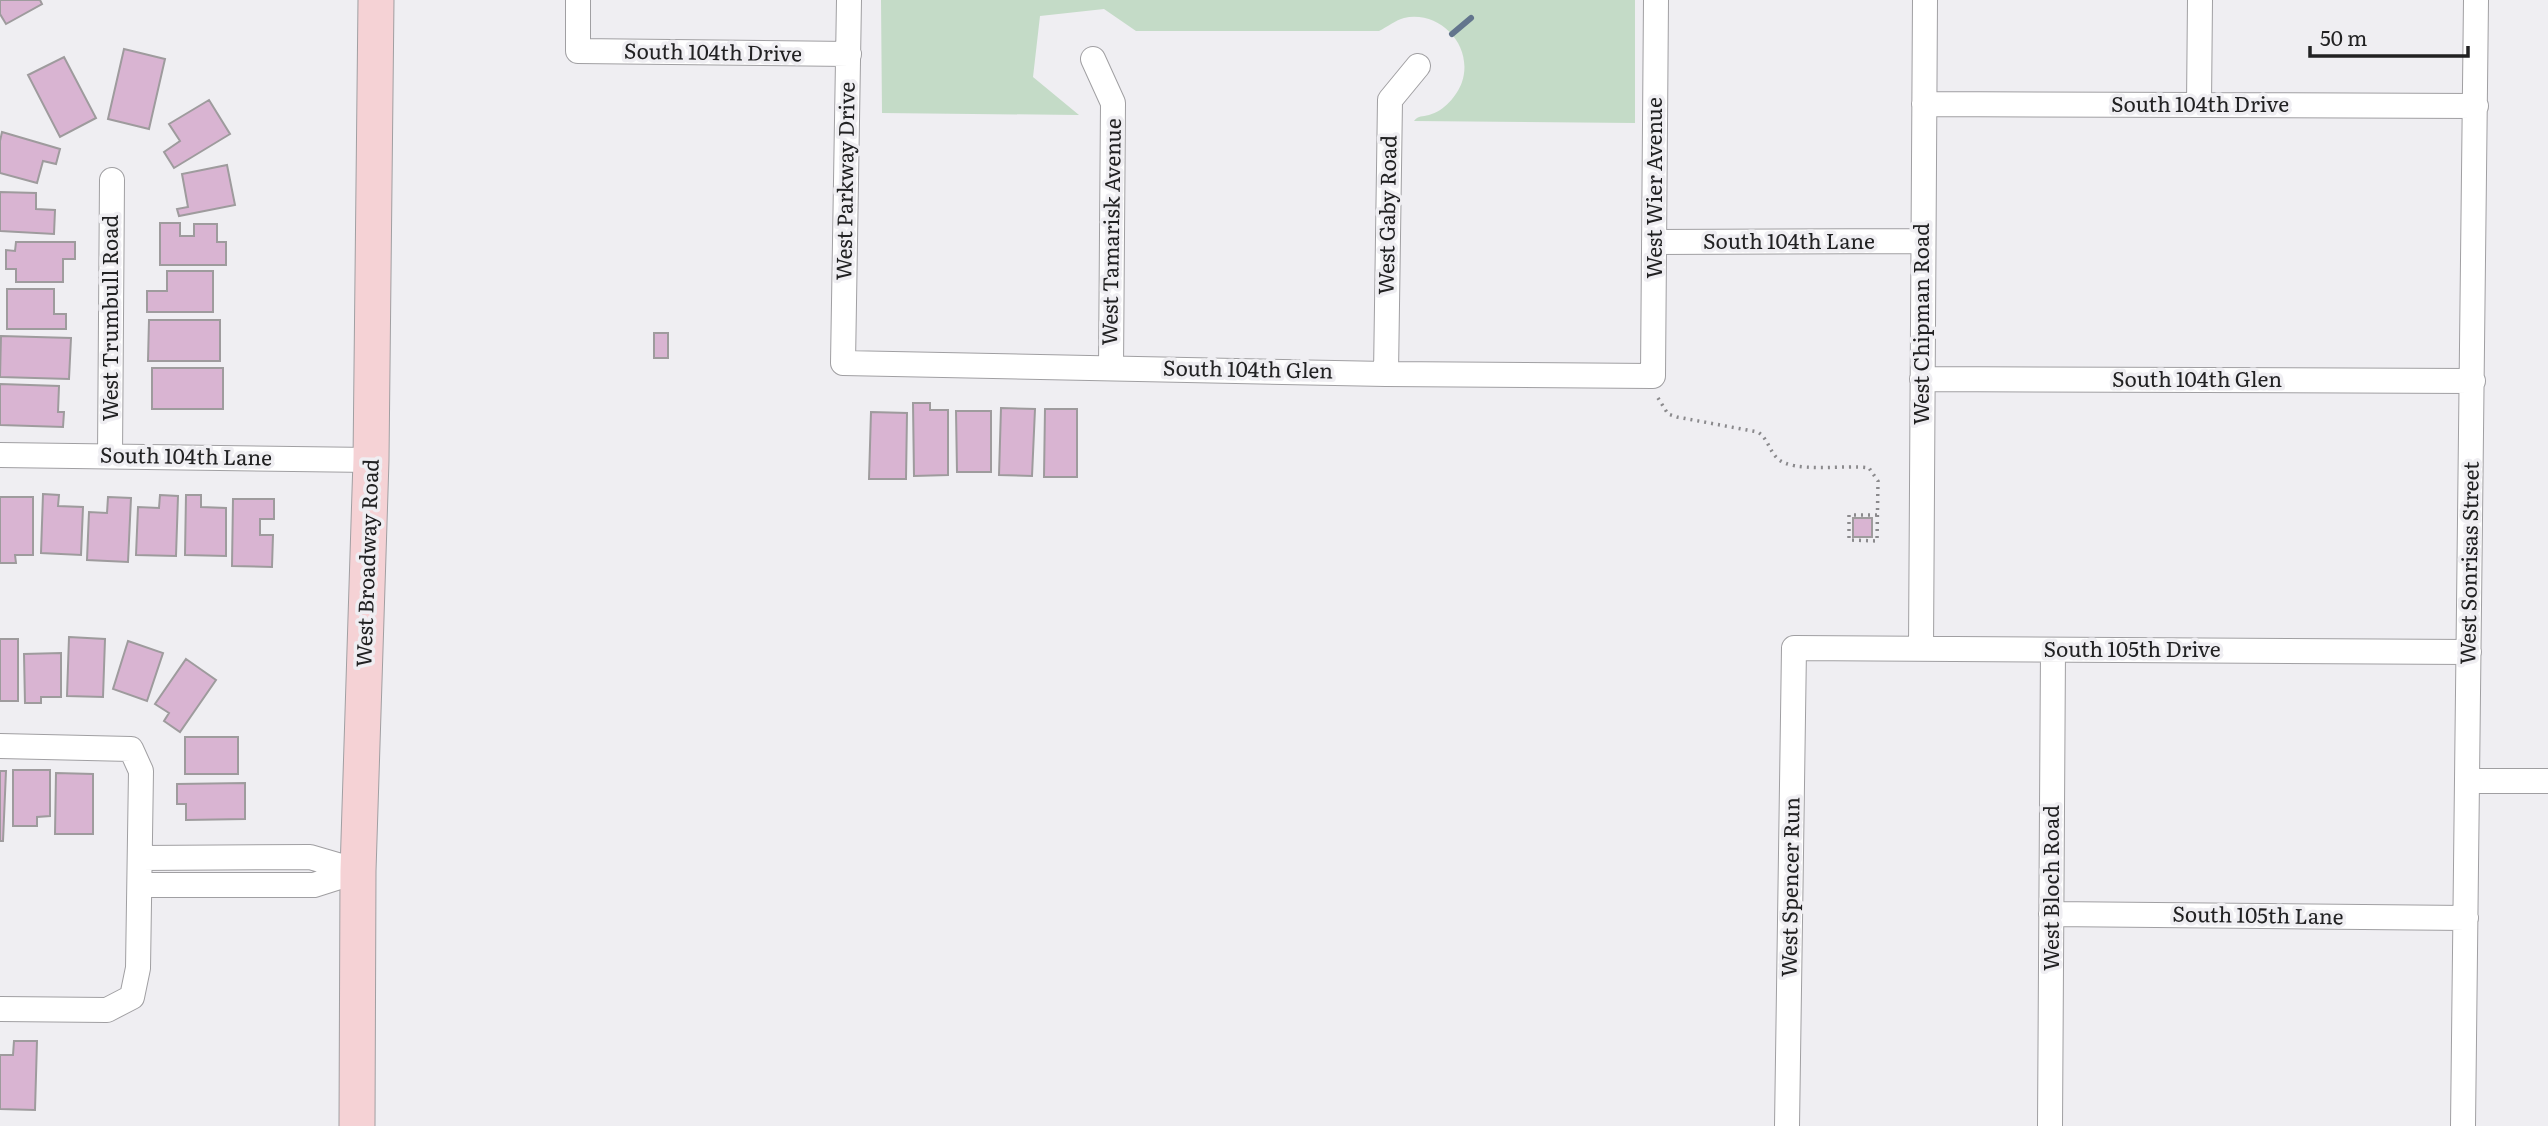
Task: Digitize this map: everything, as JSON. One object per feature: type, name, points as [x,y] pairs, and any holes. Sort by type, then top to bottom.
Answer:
[{"type":"main road","name":"West Broadway Road","points":[[358,1126],[358,871],[371,460],[376,0]]},
{"type":"street","name":"South 104th Drive","points":[[579,0],[578,51],[849,54]]},
{"type":"street","name":"West Parkway Drive","points":[[844,363],[849,0]]},
{"type":"street","name":"West Wier Avenue","points":[[1653,376],[1656,0]]},
{"type":"street","name":"West Chipman Road","points":[[1921,649],[1925,0]]},
{"type":"street","points":[[2199,104],[2200,0]]},
{"type":"street","name":"West Sonrisas Street","points":[[2463,1126],[2476,0]]},
{"type":"street","name":"West Tamarisk Avenue","points":[[1093,59],[1113,103],[1111,367]]},
{"type":"street","name":"West Gaby Road","points":[[1386,374],[1390,100],[1418,66]]},
{"type":"street","name":"South 104th Drive","points":[[1924,104],[2476,106]]},
{"type":"street","name":"West Trumbull Road","points":[[110,456],[112,180]]},
{"type":"street","name":"South 104th Lane","points":[[1654,243],[1923,241]]},
{"type":"street","name":"South 104th Glen","points":[[844,363],[1386,374],[1653,376]]},
{"type":"street","name":"South 104th Glen","points":[[1922,379],[2473,381]]},
{"type":"street","name":"South 104th Lane","points":[[0,455],[371,460]]},
{"type":"street","name":"South 105th Drive","points":[[1794,648],[2469,652]]},
{"type":"street","name":"West Spencer Run","points":[[1787,1126],[1794,648]]},
{"type":"street","name":"West Bloch Road","points":[[2050,1126],[2053,650]]},
{"type":"street","points":[[0,746],[131,749],[141,771],[138,968],[132,997],[107,1010],[0,1009]]},
{"type":"street","points":[[2467,781],[2548,781]]},
{"type":"street","points":[[140,858],[310,857],[358,871]]},
{"type":"street","points":[[140,886],[314,885],[358,871]]},
{"type":"street","name":"South 105th Lane","points":[[2051,914],[2466,918]]},
{"type":"path","points":[[1653,376],[1654,390],[1668,414],[1758,432],[1765,438],[1777,458],[1791,466],[1869,467],[1878,481],[1877,541],[1849,540],[1849,515],[1877,515]]},
{"type":"green space","points":[[881,0],[1635,0],[1635,123],[1414,121],[1435,113],[1453,98],[1462,82],[1464,69],[1463,56],[1451,34],[1441,25],[1417,17],[1404,18],[1379,31],[1136,31],[1104,9],[1040,16],[1033,77],[1079,115],[882,113]]},
{"type":"building","points":[[0,0],[40,0],[42,4],[6,24],[0,14]]},
{"type":"building","points":[[124,49],[165,59],[149,129],[108,119]]},
{"type":"building","points":[[64,57],[96,118],[60,137],[28,75]]},
{"type":"building","points":[[209,100],[230,134],[174,168],[164,152],[180,141],[169,124]]},
{"type":"building","points":[[2,132],[60,149],[56,164],[43,161],[37,183],[0,173]]},
{"type":"building","points":[[227,165],[235,205],[179,216],[177,209],[188,207],[182,174]]},
{"type":"building","points":[[0,192],[36,193],[36,209],[55,210],[54,234],[0,231]]},
{"type":"building","points":[[160,223],[180,223],[180,236],[194,236],[194,224],[217,224],[217,242],[226,242],[226,265],[160,265]]},
{"type":"building","points":[[16,242],[75,242],[75,259],[63,259],[63,282],[16,282],[16,269],[6,269],[6,250],[15,251]]},
{"type":"building","points":[[167,271],[213,271],[213,312],[147,312],[147,291],[167,291]]},
{"type":"building","points":[[7,289],[54,289],[54,314],[66,314],[66,329],[7,329]]},
{"type":"building","points":[[149,320],[220,320],[220,361],[148,361]]},
{"type":"building","points":[[654,333],[668,333],[668,358],[654,358]]},
{"type":"building","points":[[1,336],[71,338],[69,379],[0,377]]},
{"type":"building","points":[[152,368],[223,368],[223,409],[152,409]]},
{"type":"building","points":[[0,384],[59,386],[58,412],[64,412],[63,427],[0,425]]},
{"type":"building","points":[[913,403],[930,403],[930,410],[948,410],[948,475],[914,476]]},
{"type":"building","points":[[1001,408],[1035,409],[1032,476],[999,475]]},
{"type":"building","points":[[1045,409],[1077,409],[1077,477],[1044,477]]},
{"type":"building","points":[[956,411],[991,411],[991,472],[957,472]]},
{"type":"building","points":[[871,412],[907,413],[906,479],[869,479]]},
{"type":"building","points":[[43,494],[59,495],[58,506],[83,507],[81,555],[41,553]]},
{"type":"building","points":[[160,495],[178,496],[176,556],[136,555],[138,507],[159,508]]},
{"type":"building","points":[[186,495],[201,495],[201,507],[226,508],[226,556],[185,555]]},
{"type":"building","points":[[0,497],[33,497],[33,555],[15,555],[16,563],[0,563]]},
{"type":"building","points":[[108,497],[131,498],[128,562],[87,560],[89,512],[107,513]]},
{"type":"building","points":[[233,499],[274,499],[274,519],[260,519],[260,535],[273,535],[272,567],[232,566]]},
{"type":"building","points":[[1853,518],[1872,518],[1872,537],[1853,537]]},
{"type":"building","points":[[69,637],[105,639],[103,697],[67,696]]},
{"type":"building","points":[[0,639],[18,639],[18,701],[0,701]]},
{"type":"building","points":[[128,641],[163,653],[147,701],[113,689]]},
{"type":"building","points":[[61,653],[61,697],[41,697],[41,703],[25,703],[24,654]]},
{"type":"building","points":[[186,659],[216,680],[180,732],[164,721],[169,713],[155,704]]},
{"type":"building","points":[[185,737],[238,737],[238,774],[185,774]]},
{"type":"building","points":[[13,770],[50,770],[50,816],[37,817],[37,826],[13,826]]},
{"type":"building","points":[[0,771],[6,771],[3,841],[0,841]]},
{"type":"building","points":[[56,773],[93,774],[93,834],[55,834]]},
{"type":"building","points":[[245,783],[245,819],[186,820],[186,804],[177,804],[177,784]]},
{"type":"building","points":[[14,1041],[37,1041],[35,1110],[0,1109],[0,1055],[13,1055]]},
{"type":"waterway","points":[[1452,34],[1471,18]]}]
